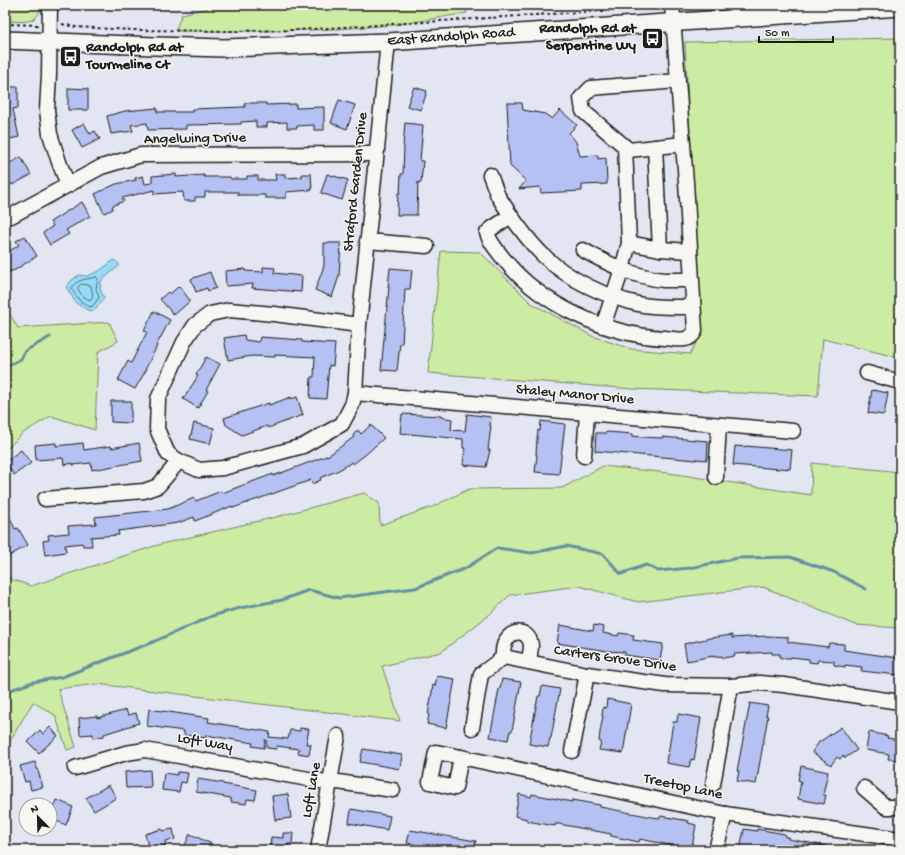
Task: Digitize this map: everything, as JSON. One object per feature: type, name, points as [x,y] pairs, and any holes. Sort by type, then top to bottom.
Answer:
[{"type":"main road","name":"East Randolph Road","points":[[5,40],[49,33],[155,46],[224,48],[388,42],[898,7]]},
{"type":"street","points":[[50,5],[47,110],[50,134],[58,162],[68,185]]},
{"type":"street","points":[[510,216],[491,228],[487,233],[489,240],[510,268],[564,310],[603,326],[645,337],[687,340],[693,336],[692,280],[672,5]]},
{"type":"street","name":"Straford Garden Drive","points":[[359,325],[229,310],[210,314],[196,325],[184,342],[158,399],[157,429],[168,454],[199,470],[223,468],[303,446],[342,424],[352,405],[355,393],[359,325],[388,42]]},
{"type":"street","points":[[678,82],[591,88],[581,98],[583,111],[629,150],[683,144]]},
{"type":"street","points":[[603,326],[614,296],[629,243],[625,147]]},
{"type":"street","points":[[655,147],[660,249]]},
{"type":"street","name":"Angelwing Drive","points":[[5,216],[11,216],[101,167],[142,155],[376,154]]},
{"type":"street","points":[[490,175],[498,196],[510,216],[529,241],[544,256],[566,274],[588,287],[645,305],[664,307],[693,307]]},
{"type":"street","points":[[368,241],[427,246]]},
{"type":"street","points":[[629,243],[660,249],[690,251]]},
{"type":"street","points":[[583,250],[602,261],[644,276],[664,280],[692,280]]},
{"type":"street","points":[[866,373],[900,382]]},
{"type":"street","name":"Staley Manor Drive","points":[[355,393],[793,431]]},
{"type":"street","points":[[584,456],[587,413]]},
{"type":"street","points":[[716,477],[719,425]]},
{"type":"street","points":[[45,499],[144,491],[158,486],[179,461]]},
{"type":"street","points":[[472,728],[481,674],[503,658],[502,650],[505,639],[513,633],[521,633],[528,637],[531,645],[529,662]]},
{"type":"street","name":"Carters Grove Drive","points":[[503,658],[587,674],[665,686],[731,686],[759,683],[784,685],[900,702]]},
{"type":"street","points":[[572,751],[587,674]]},
{"type":"street","points":[[713,784],[731,686]]},
{"type":"street","name":"Loft Lane","points":[[318,850],[338,736]]},
{"type":"street","name":"Loft Way","points":[[75,768],[126,753],[145,750],[331,782],[393,790]]},
{"type":"street","name":"Treetop Lane","points":[[461,757],[725,814],[900,839]]},
{"type":"street","points":[[864,788],[886,807],[900,807]]},
{"type":"street","points":[[716,850],[725,814]]},
{"type":"path","points":[[5,24],[29,24],[49,33],[63,24],[75,27],[154,31],[297,30],[646,8],[652,5]]},
{"type":"green space","points":[[5,5],[41,5],[40,12],[33,19],[28,21],[5,21]]},
{"type":"green space","points":[[211,5],[463,5],[467,13],[401,24],[338,29],[284,31],[175,31],[182,14],[208,8]]},
{"type":"green space","points":[[900,38],[900,358],[823,339],[818,396],[633,389],[428,373],[441,251],[480,252],[531,303],[592,336],[631,349],[690,354],[700,336],[685,42]]},
{"type":"green space","points":[[5,306],[18,328],[109,322],[118,341],[98,352],[95,430],[51,416],[23,433],[5,451]]},
{"type":"green space","points":[[812,463],[900,472],[900,628],[855,625],[763,587],[638,602],[579,586],[510,595],[489,615],[441,652],[382,666],[400,721],[97,684],[58,689],[76,747],[67,750],[55,715],[33,702],[5,749],[5,577],[31,586],[161,544],[276,517],[364,493],[379,503],[380,525],[432,507],[469,489],[562,488],[603,466],[669,473],[811,495]]},
{"type":"water","points":[[114,260],[120,265],[101,281],[100,289],[104,298],[95,310],[89,311],[76,303],[66,287],[72,280],[79,275],[87,276],[99,271]]},
{"type":"building","points":[[5,87],[18,87],[18,108],[13,109],[19,137],[5,140]]},
{"type":"building","points":[[414,87],[427,91],[421,110],[407,106]]},
{"type":"building","points":[[68,88],[88,89],[88,110],[68,110]]},
{"type":"building","points":[[339,100],[355,105],[347,129],[331,123]]},
{"type":"building","points":[[245,103],[266,103],[266,105],[296,104],[296,108],[324,107],[324,130],[314,130],[314,125],[287,128],[287,122],[267,123],[267,127],[256,127],[256,121],[241,122],[241,124],[186,125],[186,129],[148,130],[147,123],[131,125],[133,131],[111,134],[107,116],[125,111],[157,108],[157,112],[192,112],[192,109],[245,107]]},
{"type":"building","points":[[507,103],[522,103],[523,110],[545,114],[552,119],[560,110],[577,125],[569,133],[576,142],[580,156],[598,155],[598,159],[606,158],[607,184],[582,185],[582,191],[541,193],[540,187],[519,189],[526,181],[510,166]]},
{"type":"building","points":[[84,123],[90,134],[95,131],[100,139],[82,148],[72,130]]},
{"type":"building","points":[[405,123],[423,125],[420,161],[423,161],[421,183],[418,182],[417,215],[397,215],[398,193],[400,193],[401,174],[403,174]]},
{"type":"building","points":[[21,157],[31,175],[12,185],[5,173],[5,166]]},
{"type":"building","points":[[176,174],[176,177],[204,175],[204,177],[230,177],[231,179],[247,179],[247,176],[258,176],[258,180],[276,180],[275,174],[285,174],[285,178],[302,177],[302,174],[311,174],[312,190],[286,192],[286,198],[265,198],[265,195],[238,195],[238,192],[205,192],[205,197],[195,197],[195,201],[184,201],[183,192],[154,194],[154,190],[122,198],[124,201],[112,206],[113,209],[104,213],[95,194],[116,184],[136,180],[135,178],[143,176],[145,184],[152,183],[152,176]]},
{"type":"building","points":[[327,174],[348,180],[342,200],[321,193]]},
{"type":"building","points":[[82,202],[90,216],[66,230],[69,234],[50,245],[43,233],[53,226],[50,222]]},
{"type":"building","points":[[25,236],[37,256],[15,270],[5,273],[5,254],[19,245],[16,241]]},
{"type":"building","points":[[324,243],[341,243],[339,276],[332,297],[315,290],[324,266]]},
{"type":"building","points":[[263,267],[275,268],[274,273],[302,276],[301,292],[252,288],[253,284],[226,286],[225,271],[245,269],[245,271],[263,272]]},
{"type":"building","points":[[390,268],[412,270],[410,289],[405,289],[402,344],[400,344],[397,371],[381,370]]},
{"type":"building","points":[[210,272],[216,288],[208,291],[207,288],[196,292],[191,279]]},
{"type":"building","points":[[179,286],[189,299],[189,302],[174,315],[160,299],[168,292],[170,294]]},
{"type":"building","points":[[154,311],[170,320],[156,346],[146,370],[135,389],[118,380],[128,361],[131,363],[147,332],[144,331]]},
{"type":"building","points":[[244,335],[245,340],[259,342],[260,337],[335,344],[333,366],[329,365],[326,399],[310,398],[311,377],[314,377],[315,357],[275,355],[275,357],[252,356],[228,360],[224,338]]},
{"type":"building","points":[[206,357],[220,364],[206,390],[208,391],[198,408],[183,399],[198,376],[196,375]]},
{"type":"building","points":[[872,390],[888,393],[884,415],[868,413]]},
{"type":"building","points":[[291,397],[291,399],[297,397],[303,415],[268,428],[267,426],[242,435],[226,425],[224,418]]},
{"type":"building","points":[[111,401],[131,401],[131,423],[111,422]]},
{"type":"building","points":[[402,414],[441,416],[452,419],[451,430],[465,431],[467,414],[491,417],[488,450],[490,450],[486,467],[463,465],[465,448],[463,448],[463,439],[400,433]]},
{"type":"building","points":[[541,421],[565,424],[559,474],[535,472],[537,438],[538,430],[540,431]]},
{"type":"building","points":[[194,423],[214,428],[210,444],[190,439]]},
{"type":"building","points":[[371,425],[384,438],[353,464],[352,462],[339,470],[320,478],[321,480],[312,484],[311,480],[233,508],[232,506],[195,521],[194,517],[178,523],[118,531],[119,535],[91,537],[92,546],[83,546],[82,543],[65,545],[66,552],[45,555],[43,541],[49,540],[48,535],[69,533],[68,526],[96,524],[95,517],[168,509],[194,498],[196,501],[273,474],[273,476],[329,455],[354,437],[353,435],[358,430],[361,434]]},
{"type":"building","points":[[607,432],[633,434],[633,436],[642,437],[662,437],[708,441],[707,460],[595,451],[596,433]]},
{"type":"building","points":[[56,443],[56,446],[83,443],[84,450],[111,446],[111,448],[139,443],[142,461],[92,470],[91,463],[73,465],[73,463],[64,465],[63,458],[36,460],[35,445]]},
{"type":"building","points":[[735,446],[792,450],[790,469],[733,465]]},
{"type":"building","points":[[21,450],[31,463],[14,475],[5,462]]},
{"type":"building","points":[[5,506],[15,529],[18,528],[28,545],[9,556],[5,548]]},
{"type":"building","points":[[560,625],[593,631],[594,625],[604,627],[603,633],[618,636],[619,633],[634,635],[633,640],[663,644],[660,660],[625,655],[625,652],[607,651],[557,643]]},
{"type":"building","points":[[732,635],[732,638],[767,636],[788,637],[788,642],[828,647],[829,643],[844,644],[844,650],[898,658],[898,675],[861,671],[862,667],[845,665],[845,667],[834,665],[834,661],[818,660],[817,663],[809,662],[809,659],[791,657],[780,658],[780,654],[772,654],[772,652],[734,654],[735,656],[723,658],[722,656],[713,656],[687,661],[684,644]]},
{"type":"building","points":[[437,676],[455,679],[446,728],[427,724],[433,685],[435,686]]},
{"type":"building","points":[[502,679],[521,682],[512,731],[510,731],[508,740],[490,737]]},
{"type":"building","points":[[542,686],[560,689],[548,747],[529,744],[538,696],[540,696]]},
{"type":"building","points":[[607,699],[631,704],[623,753],[599,750],[601,742],[599,741],[603,707],[606,708]]},
{"type":"building","points":[[750,703],[768,706],[766,716],[768,716],[756,784],[737,781],[739,771],[737,771]]},
{"type":"building","points":[[149,709],[209,718],[208,722],[270,732],[269,737],[288,739],[290,730],[300,731],[300,728],[309,729],[306,744],[311,744],[309,755],[298,753],[299,749],[277,746],[276,749],[267,748],[266,740],[264,748],[252,746],[253,743],[206,735],[206,738],[184,735],[184,731],[147,726]]},
{"type":"building","points":[[126,710],[128,715],[136,713],[139,723],[104,734],[104,736],[93,738],[93,734],[80,735],[79,718],[97,716],[97,718]]},
{"type":"building","points":[[678,714],[701,718],[694,760],[691,759],[689,767],[666,763],[673,722],[677,722]]},
{"type":"building","points":[[50,727],[58,736],[39,753],[28,742],[40,730],[43,734]]},
{"type":"building","points":[[841,727],[857,750],[845,758],[843,755],[840,759],[837,757],[831,765],[812,752],[820,741]]},
{"type":"building","points":[[869,732],[888,736],[887,738],[900,740],[900,760],[888,759],[889,754],[866,750]]},
{"type":"building","points":[[363,749],[402,755],[400,769],[360,762]]},
{"type":"building","points":[[35,762],[43,787],[31,790],[29,781],[25,782],[20,766]]},
{"type":"building","points":[[801,766],[828,772],[823,795],[826,795],[824,804],[798,799],[801,781],[798,780]]},
{"type":"building","points":[[150,770],[151,787],[126,788],[125,772]]},
{"type":"building","points":[[177,772],[188,773],[186,783],[181,782],[179,792],[162,790],[164,773],[177,775]]},
{"type":"building","points":[[198,779],[257,790],[255,800],[247,799],[246,804],[231,802],[231,798],[196,792]]},
{"type":"building","points":[[109,785],[116,798],[94,811],[86,798]]},
{"type":"building","points":[[288,794],[291,818],[275,820],[272,796]]},
{"type":"building","points":[[519,794],[531,797],[532,794],[572,802],[572,800],[652,817],[660,818],[661,816],[689,821],[688,823],[696,825],[692,847],[684,845],[684,848],[640,839],[639,842],[611,836],[611,834],[559,824],[555,824],[555,826],[527,821],[527,819],[515,816]]},
{"type":"building","points":[[58,800],[73,807],[66,825],[58,822]]},
{"type":"building","points":[[351,809],[390,816],[387,830],[349,823]]},
{"type":"building","points":[[162,829],[162,831],[173,829],[175,839],[165,841],[166,845],[149,850],[145,834]]},
{"type":"building","points":[[744,829],[757,831],[757,829],[785,834],[785,837],[789,837],[788,839],[826,846],[825,850],[740,850]]},
{"type":"building","points":[[410,830],[476,841],[474,850],[433,850],[423,848],[424,846],[407,843]]},
{"type":"building","points":[[283,833],[293,833],[292,844],[288,844],[287,850],[270,850],[271,837],[283,838]]},
{"type":"building","points":[[190,834],[212,844],[209,850],[183,850]]},
{"type":"waterway","points":[[5,367],[21,359],[25,351],[50,337]]},
{"type":"waterway","points":[[5,692],[33,682],[62,677],[153,642],[212,616],[240,608],[282,600],[309,590],[339,598],[415,588],[466,568],[497,548],[532,553],[566,546],[603,554],[621,574],[646,565],[658,571],[690,568],[738,558],[790,557],[834,572],[866,589]]},
{"type":"place","name":"Randolph Rd at Serpentine Wy","points":[[652,38]]},
{"type":"place","name":"Randolph Rd at Tourmeline Ct","points":[[71,57]]}]
